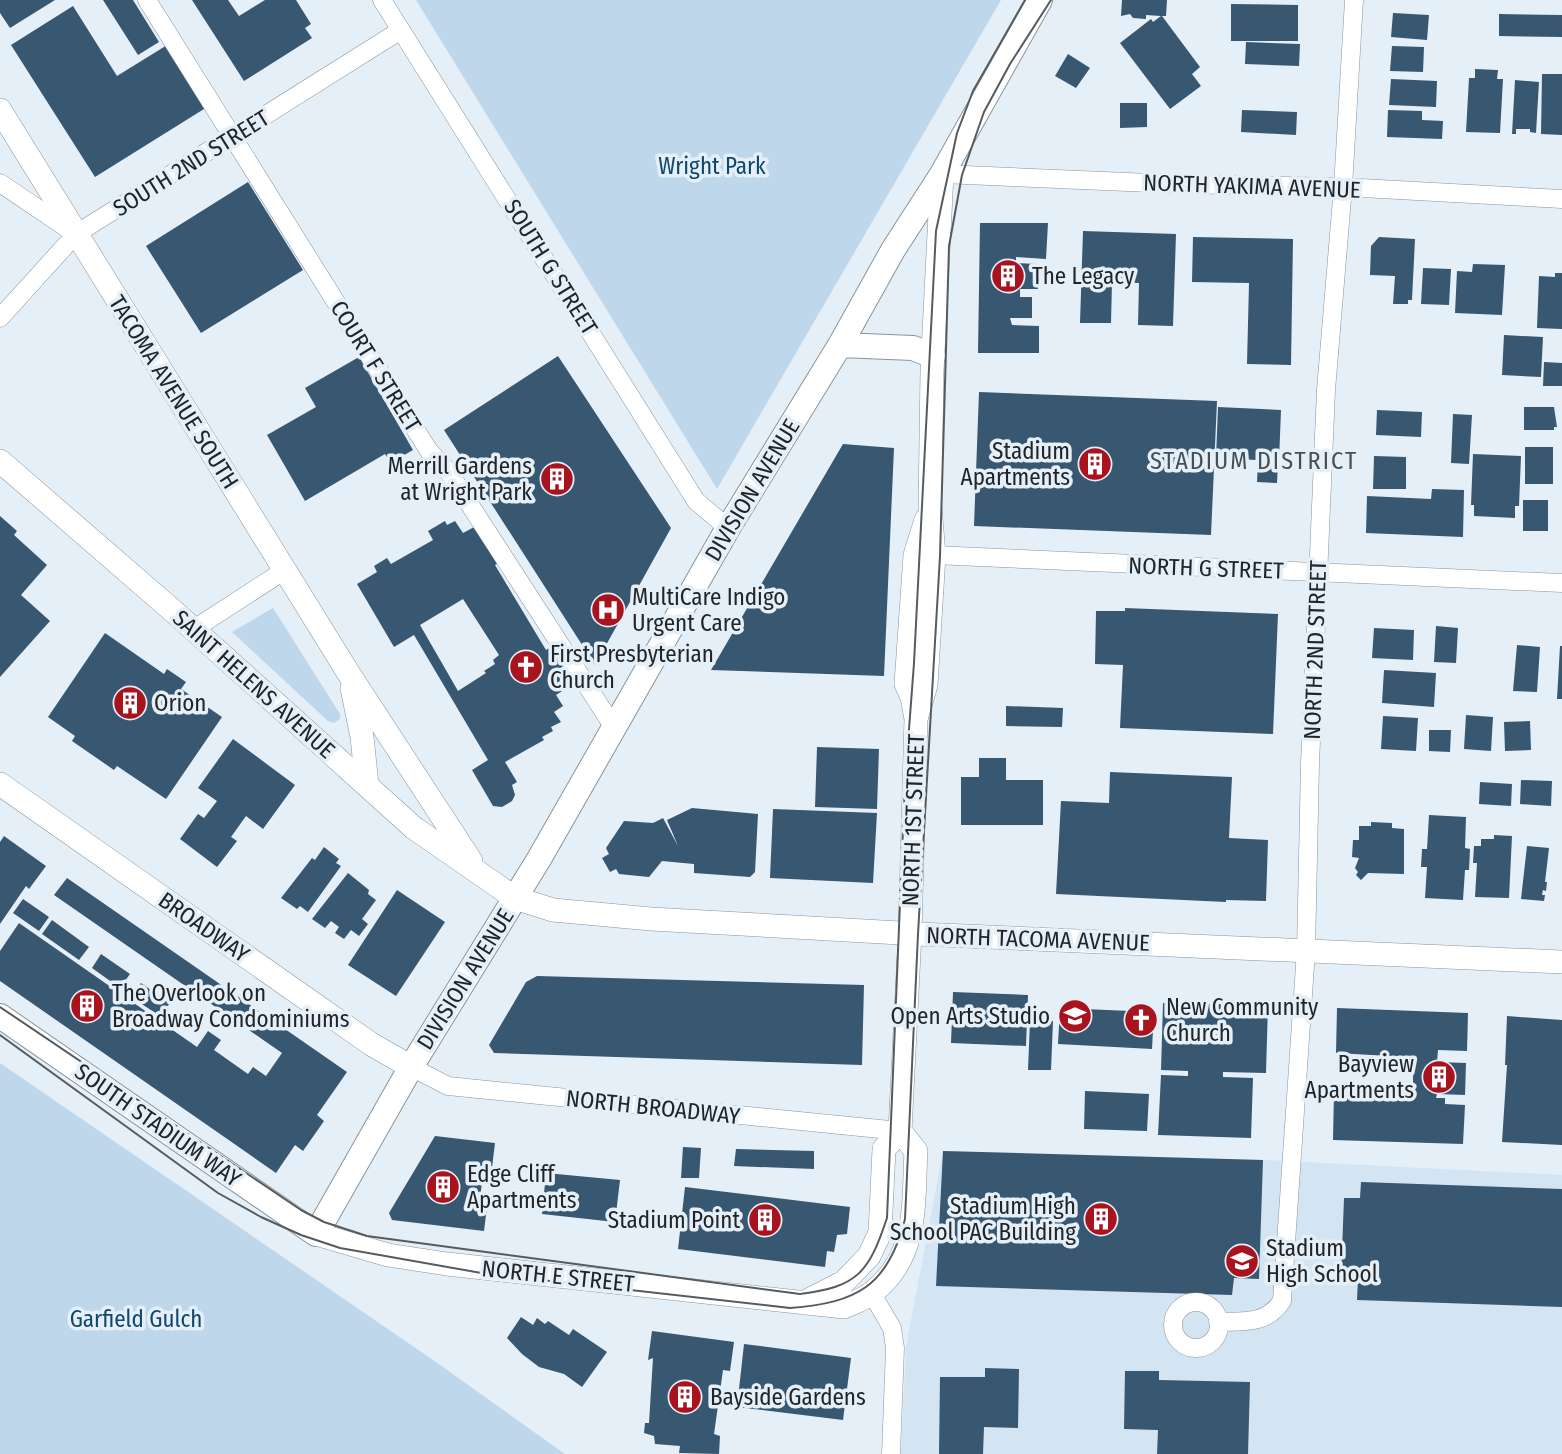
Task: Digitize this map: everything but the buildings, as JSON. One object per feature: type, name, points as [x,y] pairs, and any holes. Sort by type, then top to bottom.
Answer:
[{"type":"main road","name":"DIVISION AVENUE","points":[[316,1234],[411,1067],[515,898],[728,528],[840,345],[892,250],[942,174],[1041,0]]},
{"type":"main road","points":[[840,345],[913,348],[933,356]]},
{"type":"main road","name":"SOUTH STADIUM WAY","points":[[0,1016],[316,1234]]},
{"type":"street","name":"COURT F STREET","points":[[147,0],[429,452],[448,471],[613,726]]},
{"type":"street","name":"SOUTH G STREET","points":[[382,0],[696,501],[728,528]]},
{"type":"street","name":"NORTH 2ND STREET","points":[[1218,1322],[1256,1321],[1276,1311],[1282,1301],[1306,951],[1310,764],[1326,390],[1343,187],[1354,0]]},
{"type":"street","name":"SOUTH 2ND STREET","points":[[0,318],[76,234],[401,30]]},
{"type":"street","name":"TACOMA AVENUE SOUTH","points":[[0,110],[349,674],[476,869]]},
{"type":"street","name":"NORTH YAKIMA AVENUE","points":[[942,174],[1174,184],[1343,187],[1562,199]]},
{"type":"street","name":"NORTH 1ST STREET","points":[[916,719],[926,685],[933,555],[930,507],[933,356],[942,174]]},
{"type":"street","points":[[0,183],[76,234]]},
{"type":"street","name":"SAINT HELENS AVENUE","points":[[0,461],[194,629],[414,828],[515,898]]},
{"type":"street","name":"NORTH 1ST STREET","points":[[803,1303],[844,1282],[869,1256],[880,1233],[884,1149],[900,1131],[910,933],[916,719],[912,697],[906,684],[915,555],[930,507]]},
{"type":"street","name":"NORTH G STREET","points":[[933,555],[1562,583]]},
{"type":"street","points":[[194,629],[285,570]]},
{"type":"street","name":"TACOMA AVENUE SOUTH","points":[[349,674],[362,737],[367,785]]},
{"type":"street","name":"BROADWAY","points":[[0,784],[371,1044],[411,1067]]},
{"type":"street","name":"NORTH TACOMA AVENUE","points":[[515,898],[553,910],[586,914],[910,933],[1562,962]]},
{"type":"street","name":"NORTH BROADWAY","points":[[411,1067],[448,1086],[900,1131]]},
{"type":"street","points":[[891,1454],[895,1348],[892,1328],[872,1294],[890,1276],[901,1259],[912,1232],[916,1151],[900,1131]]},
{"type":"street","name":"NORTH E STREET","points":[[316,1234],[379,1253],[447,1264],[803,1303],[844,1307],[872,1294]]},
{"type":"shaded area","name":"Stadium High School","points":[[943,1151],[1263,1160],[1562,1175],[1562,1454],[901,1454],[906,1347]]},
{"type":"green space","name":"Wright Park","points":[[416,0],[1001,0],[717,489]]},
{"type":"green space","points":[[273,608],[340,714],[340,719],[334,723],[328,721],[232,632]]},
{"type":"green space","name":"Garfield Gulch","points":[[0,1063],[433,1360],[565,1454],[0,1454]]},
{"type":"tram line","points":[[0,1007],[301,1210],[324,1222],[367,1236],[800,1294],[836,1287],[858,1274],[874,1252],[887,1218],[905,782],[914,663],[936,231],[957,133],[973,91],[1025,0]]},
{"type":"tram line","points":[[0,1035],[218,1193],[261,1217],[301,1235],[340,1248],[487,1274],[790,1308],[834,1301],[851,1295],[866,1287],[879,1275],[898,1242],[905,1219],[940,556],[949,246],[962,175],[984,112],[1010,64],[1051,0]]},
{"type":"place","name":"The Legacy","points":[[1008,276]]},
{"type":"place","name":"Stadium Apartments","points":[[1095,464]]},
{"type":"place","name":"Merrill Gardens at Wright Park","points":[[557,479]]},
{"type":"place","name":"MultiCare Indigo Urgent Care","points":[[608,610]]},
{"type":"place","name":"First Presbyterian Church","points":[[526,667]]},
{"type":"place","name":"Orion","points":[[130,703]]},
{"type":"place","name":"The Overlook on Broadway Condominiums","points":[[87,1006]]},
{"type":"place","name":"Open Arts Studio","points":[[1075,1016]]},
{"type":"place","name":"New Community Church","points":[[1141,1020]]},
{"type":"place","name":"Bayview Apartments","points":[[1439,1077]]},
{"type":"place","name":"Edge Cliff Apartments","points":[[443,1187]]},
{"type":"place","name":"Stadium High School PAC Building","points":[[1101,1219]]},
{"type":"place","name":"Stadium Point","points":[[765,1220]]},
{"type":"place","name":"Stadium High School","points":[[1242,1261]]},
{"type":"place","name":"Bayside Gardens","points":[[685,1397]]},
{"type":"district","name":"STADIUM DISTRICT","points":[[1254,461]]}]
